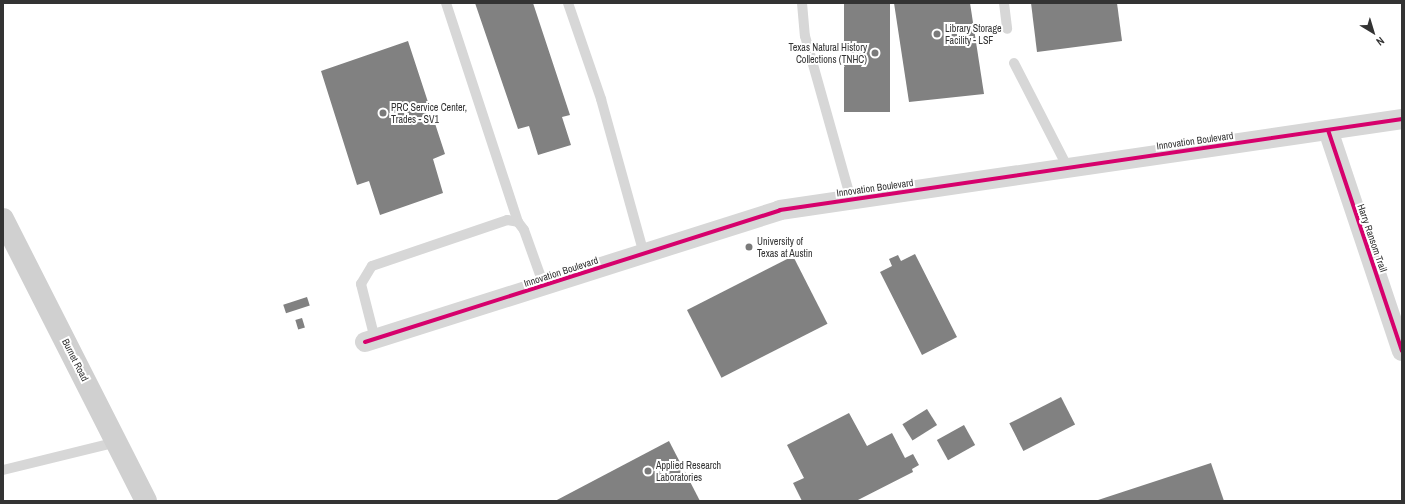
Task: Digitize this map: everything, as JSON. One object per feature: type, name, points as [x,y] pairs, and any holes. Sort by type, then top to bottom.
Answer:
[{"type":"main road","name":"Burnet Road","points":[[3,219],[146,501]]},
{"type":"street","name":"Innovation Boulevard","points":[[370,341],[780,210],[1402,119]]},
{"type":"street","name":"Harry Ransom Trail","points":[[1328,130],[1402,351]]},
{"type":"lane","points":[[446,3],[518,222],[544,286]]},
{"type":"lane","points":[[568,3],[601,99],[644,254]]},
{"type":"lane","points":[[802,3],[805,36],[851,200]]},
{"type":"lane","points":[[1004,3],[1007,29]]},
{"type":"lane","points":[[1014,64],[1068,168]]},
{"type":"lane","points":[[370,341],[361,284],[372,266],[507,220],[518,222]]},
{"type":"lane","points":[[3,470],[117,442]]},
{"type":"building","points":[[475,3],[533,3],[570,115],[562,117],[571,145],[538,155],[529,126],[518,129]]},
{"type":"building","name":"Texas Natural History Collections (TNHC)","points":[[844,3],[890,3],[890,112],[844,112]]},
{"type":"building","name":"Library Storage Facility - LSF","points":[[894,3],[970,3],[984,94],[909,102]]},
{"type":"building","points":[[1031,3],[1117,3],[1122,41],[1037,52]]},
{"type":"building","name":"PRC Service Center, Trades - SV1","points":[[408,41],[445,154],[433,159],[443,193],[380,215],[369,181],[357,185],[321,71]]},
{"type":"building","points":[[915,254],[957,337],[922,355],[880,272],[892,266],[889,259],[898,255],[901,261]]},
{"type":"building","points":[[793,256],[828,324],[721,378],[687,310]]},
{"type":"building","points":[[307,297],[310,306],[286,313],[283,305]]},
{"type":"building","points":[[302,318],[305,328],[298,330],[295,320]]},
{"type":"building","points":[[1061,397],[1075,425],[1023,451],[1009,423]]},
{"type":"building","points":[[927,409],[937,425],[912,440],[902,424]]},
{"type":"building","points":[[849,413],[867,446],[892,433],[905,458],[913,454],[919,465],[912,469],[913,472],[856,501],[802,501],[793,483],[804,478],[787,445]]},
{"type":"building","points":[[964,425],[975,445],[948,460],[937,440]]},
{"type":"building","name":"Applied Research Laboratories","points":[[669,441],[700,501],[555,501]]},
{"type":"building","points":[[1211,463],[1224,501],[1095,501]]},
{"type":"cycle path","points":[[365,342],[780,210],[1402,119]]},
{"type":"cycle path","points":[[1328,130],[1402,351]]},
{"type":"place","name":"Library Storage Facility - LSF","points":[[937,34]]},
{"type":"place","name":"Texas Natural History Collections (TNHC)","points":[[875,53]]},
{"type":"place","name":"PRC Service Center, Trades - SV1","points":[[383,113]]},
{"type":"place","name":"University of Texas at Austin","points":[[749,247]]},
{"type":"place","name":"Applied Research Laboratories","points":[[648,471]]}]
